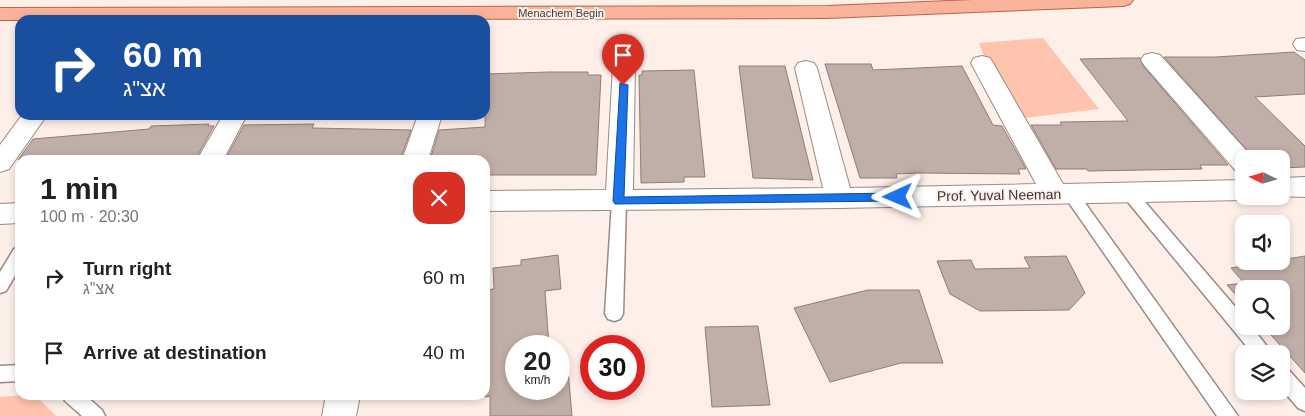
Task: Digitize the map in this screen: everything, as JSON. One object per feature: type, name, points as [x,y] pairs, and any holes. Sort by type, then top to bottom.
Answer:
[{"type":"main road","name":"Menachem Begin","points":[[0,14],[819,12],[1123,0]]},
{"type":"street","points":[[1152,60],[1235,154]]},
{"type":"street","points":[[982,63],[1062,194]]},
{"type":"street","points":[[618,201],[624,66]]},
{"type":"street","points":[[806,68],[839,198]]},
{"type":"street","points":[[0,163],[31,120]]},
{"type":"street","points":[[213,155],[232,120]]},
{"type":"street","points":[[417,155],[428,120]]},
{"type":"street","points":[[1290,188],[1305,187]]},
{"type":"street","name":"Prof. Yuval Neeman","points":[[490,201],[839,198],[1235,190]]},
{"type":"street","points":[[0,214],[15,213]]},
{"type":"street","points":[[340,416],[342,400]]},
{"type":"lane","points":[[1128,192],[1256,345]]},
{"type":"lane","points":[[1062,194],[1224,415]]},
{"type":"lane","points":[[614,314],[618,201]]},
{"type":"lane","points":[[0,286],[15,260]]},
{"type":"lane","points":[[0,374],[15,373]]},
{"type":"lane","points":[[1290,384],[1305,402]]},
{"type":"lane","points":[[77,400],[95,416]]},
{"type":"shaded area","points":[[1043,38],[1099,109],[1016,119],[988,67],[979,43]]},
{"type":"shaded area","points":[[15,396],[15,400],[40,400],[56,416],[0,416],[0,397]]},
{"type":"building","points":[[1294,52],[1305,60],[1305,94],[1255,97],[1305,146],[1305,167],[1290,168],[1290,150],[1247,150],[1164,57],[1216,57]]},
{"type":"building","points":[[1140,58],[1143,66],[1228,165],[1200,165],[1202,169],[1088,171],[1087,169],[1056,169],[1031,125],[1062,125],[1060,122],[1128,121],[1080,59]]},
{"type":"building","points":[[825,64],[871,64],[873,70],[962,66],[993,125],[1002,126],[1026,169],[1018,169],[1020,174],[918,173],[896,174],[897,178],[860,178]]},
{"type":"building","points":[[739,66],[785,66],[813,180],[753,178]]},
{"type":"building","points":[[694,70],[705,177],[684,177],[684,182],[641,183],[639,75],[642,75],[642,71]]},
{"type":"building","points":[[588,72],[588,75],[601,75],[596,175],[490,175],[490,155],[432,155],[439,130],[485,127],[485,120],[490,120],[490,74]]},
{"type":"building","points":[[209,124],[208,126],[214,126],[198,155],[22,155],[33,139],[149,129],[151,126]]},
{"type":"building","points":[[314,124],[312,128],[411,130],[402,155],[228,155],[244,125]]},
{"type":"building","points":[[558,255],[561,289],[545,291],[548,335],[505,335],[505,400],[570,400],[570,393],[572,416],[490,416],[490,289],[494,289],[493,268],[521,265],[521,260]]},
{"type":"building","points":[[1066,256],[1085,293],[1069,310],[980,311],[950,294],[937,261],[971,260],[975,269],[1030,268],[1024,257]]},
{"type":"building","points":[[1305,256],[1305,373],[1290,356],[1290,345],[1280,345],[1271,335],[1290,335],[1290,280],[1241,280],[1231,268],[1235,267],[1235,270],[1290,270],[1290,258]]},
{"type":"building","points":[[1235,284],[1235,294],[1227,285]]},
{"type":"building","points":[[868,290],[919,290],[943,363],[901,363],[830,382],[794,308]]},
{"type":"building","points":[[758,326],[770,405],[712,407],[705,327]]},
{"type":"route","points":[[623,85],[618,201],[898,197]]}]
